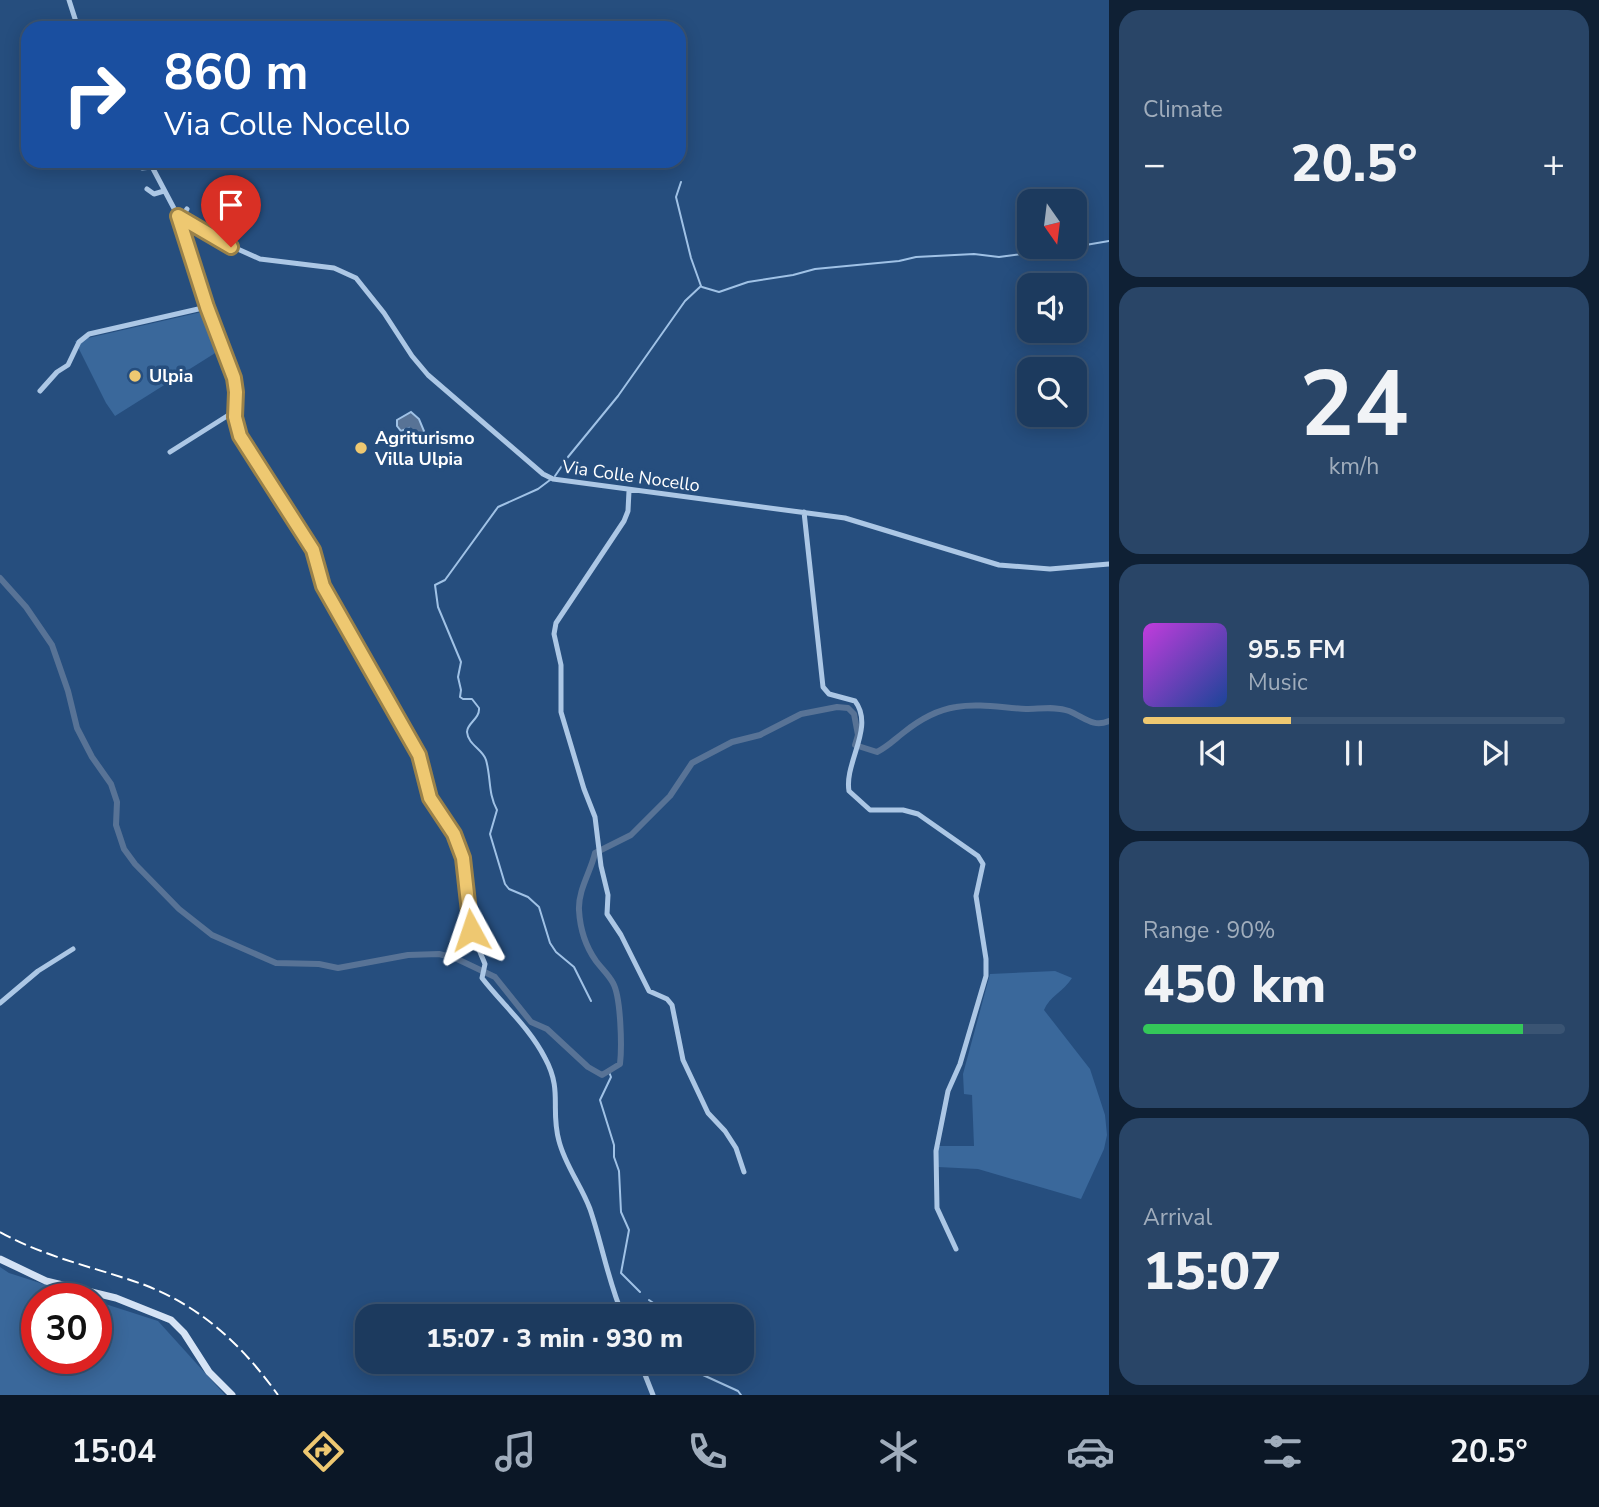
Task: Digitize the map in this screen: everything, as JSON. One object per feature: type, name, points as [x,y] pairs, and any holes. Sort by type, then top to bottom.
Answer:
[{"type":"main road","points":[[0,1259],[46,1280],[116,1298],[171,1320],[184,1332],[209,1372],[232,1395]]},
{"type":"street","points":[[69,0],[76,21]]},
{"type":"street","name":"Via Colle Nocello","points":[[152,168],[179,217],[213,238],[253,257],[334,268],[352,275],[364,285],[428,375],[543,474],[560,481],[863,522],[999,565],[1054,569],[1109,564]]},
{"type":"street","points":[[147,189],[154,194],[164,191]]},
{"type":"street","points":[[187,209],[179,217],[207,307],[234,378],[235,411],[241,439],[313,550],[323,586],[419,755],[430,798],[454,834],[463,858],[471,930],[485,966],[482,976],[532,1036],[551,1071],[557,1092],[555,1125],[560,1145],[590,1209],[605,1266],[619,1304]]},
{"type":"street","points":[[40,391],[57,372],[68,365],[79,342],[89,334],[207,307]]},
{"type":"street","points":[[170,452],[235,411]]},
{"type":"street","points":[[629,491],[628,511],[624,522],[560,614],[554,632],[562,668],[561,712],[595,817],[608,895],[608,916],[621,934],[649,991],[667,999],[672,1005],[683,1060],[708,1114],[725,1131],[736,1148],[744,1172]]},
{"type":"street","points":[[804,512],[823,687],[829,694],[864,703]]},
{"type":"street","points":[[855,701],[860,708],[860,728],[848,783],[853,797],[873,811],[903,810],[921,816],[978,856],[983,863],[976,896],[986,959],[985,976],[960,1064],[948,1091],[936,1151],[937,1208],[956,1248]]},
{"type":"street","points":[[0,1003],[38,971],[72,949]]},
{"type":"street","points":[[645,1374],[653,1395]]},
{"type":"shaded area","name":"Ulpia","points":[[206,311],[220,350],[115,416],[75,341]]},
{"type":"shaded area","points":[[411,412],[419,419],[424,431],[423,436],[418,439],[409,428],[401,431],[397,426],[397,420]]},
{"type":"shaded area","points":[[1055,971],[1072,978],[1049,1001],[1044,1010],[1090,1069],[1105,1115],[1107,1135],[1104,1149],[1081,1199],[978,1169],[938,1167],[937,1146],[974,1146],[972,1095],[964,1094],[963,1074],[990,974]]},
{"type":"shaded area","points":[[0,1267],[9,1273],[40,1283],[21,1283],[21,1374],[112,1374],[112,1306],[158,1321],[225,1395],[0,1395]]},
{"type":"waterway","points":[[681,182],[676,197],[701,286]]},
{"type":"waterway","points":[[1087,245],[1109,241]]},
{"type":"waterway","points":[[702,287],[719,292],[748,282],[815,269],[916,257],[1017,255]]},
{"type":"waterway","points":[[555,476],[618,396],[685,301],[701,286]]},
{"type":"waterway","points":[[550,480],[538,489],[498,507],[445,580],[435,585],[438,607],[461,662],[458,677],[460,697],[472,699],[479,708],[478,715],[467,732],[486,760],[492,798],[497,810],[490,834],[505,884],[509,889],[528,897],[539,907],[550,943],[556,952],[574,967],[591,1001]]},
{"type":"waterway","points":[[0,578],[26,607],[52,645],[77,728],[92,757],[111,784],[117,802],[116,825],[124,849],[179,909],[212,935],[276,963],[319,964],[338,968],[408,955],[439,954],[455,958],[495,977],[531,1022],[547,1029],[588,1067],[602,1075],[620,1064],[619,1010],[613,983],[592,956],[584,937],[579,910],[583,888],[595,853],[631,835],[670,796],[692,763],[732,742],[760,735],[801,714],[837,707],[848,708],[854,714],[858,735],[855,745],[877,752],[922,720],[942,710],[956,707],[1059,709],[1093,722],[1109,721]]},
{"type":"waterway","points":[[609,1072],[611,1077],[600,1100],[619,1171],[621,1212],[629,1230],[621,1273],[640,1292]]},
{"type":"waterway","points":[[649,1300],[655,1304]]},
{"type":"waterway","points":[[703,1374],[741,1395]]},
{"type":"railway","points":[[0,1232],[52,1255],[142,1284],[183,1304],[219,1329],[235,1344],[278,1395]]},
{"type":"place","name":"Ulpia","points":[[135,376]]},
{"type":"place","name":"Agriturismo Villa Ulpia","points":[[361,448]]},
{"type":"route","points":[[231,247],[178,216],[207,307],[234,378],[235,417],[240,436],[313,550],[323,586],[419,755],[427,791],[438,813],[454,834],[463,858],[471,930]]}]
